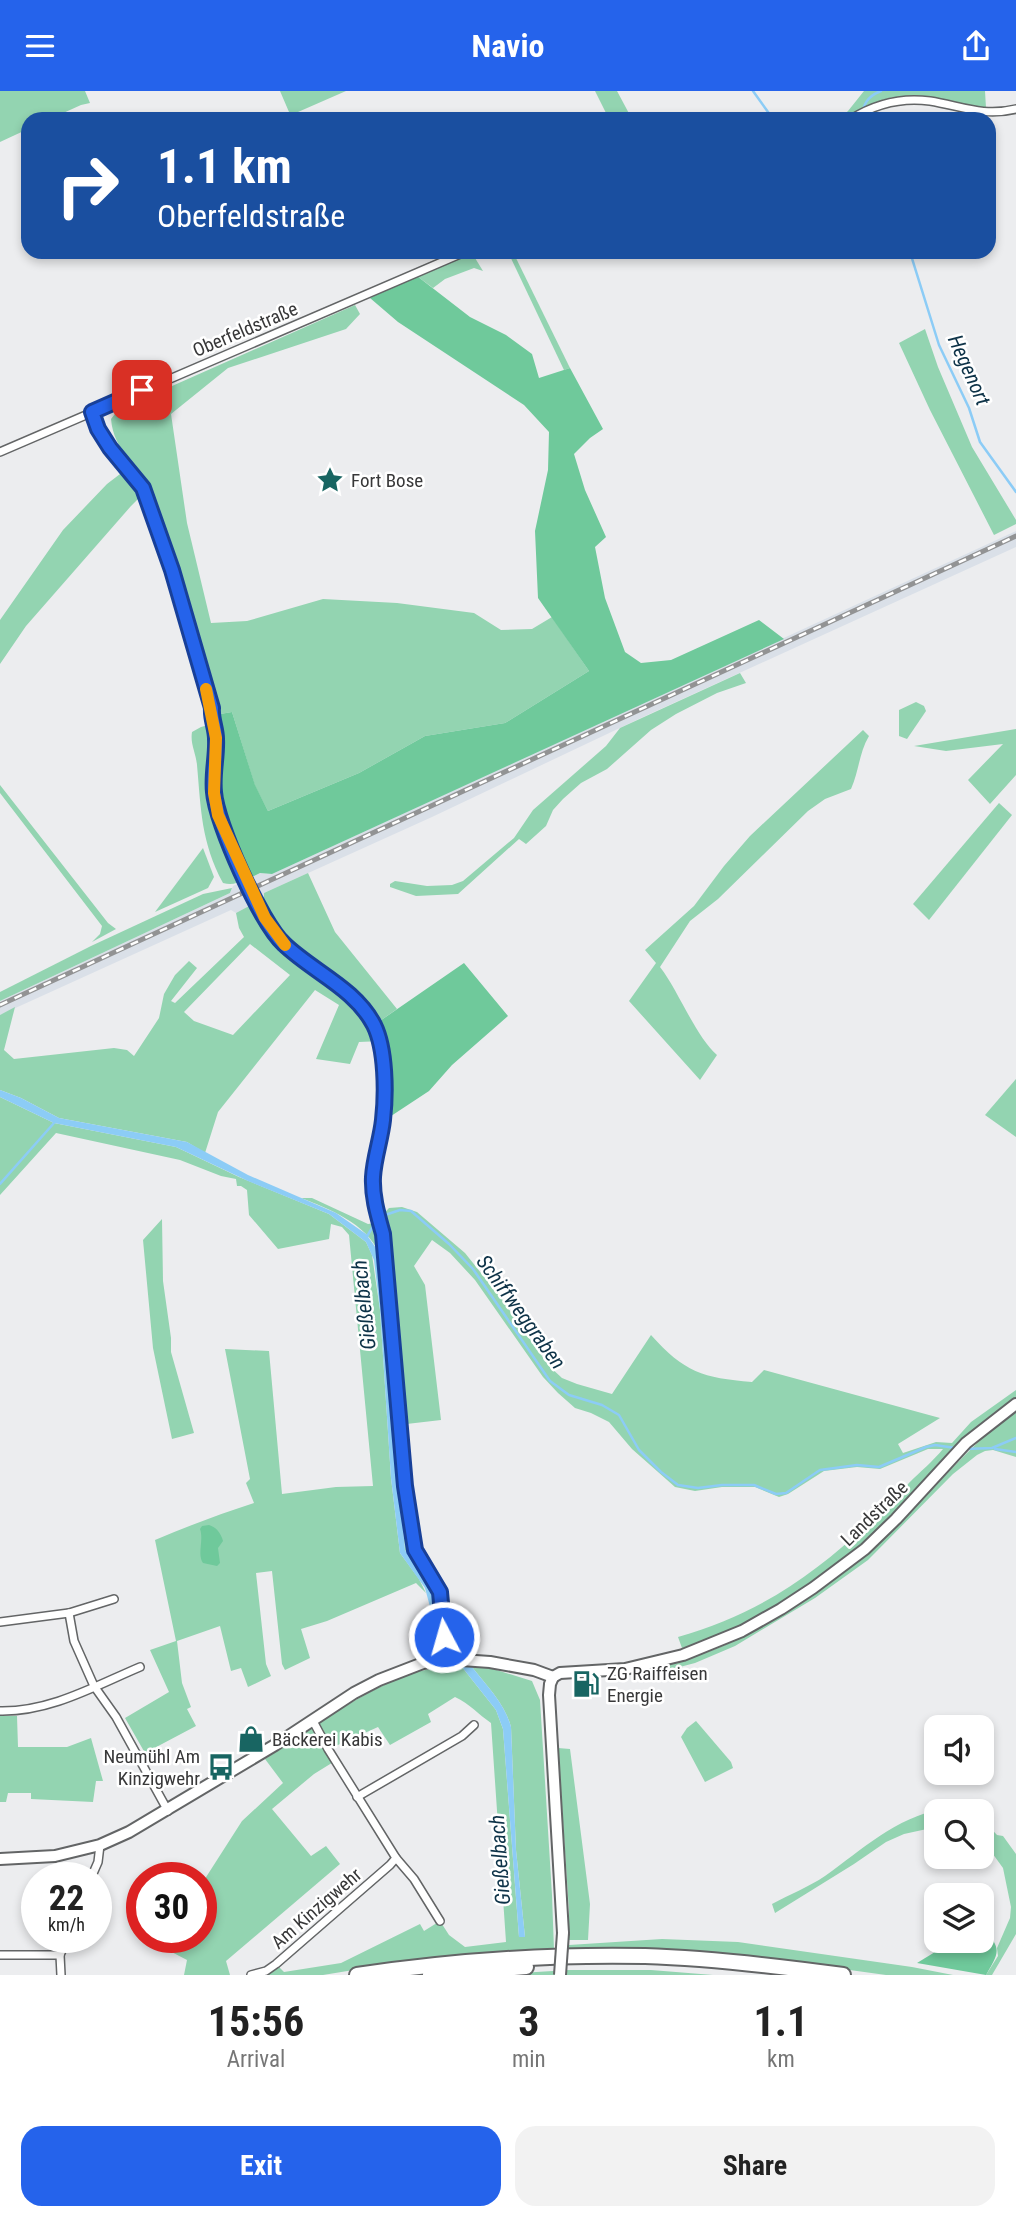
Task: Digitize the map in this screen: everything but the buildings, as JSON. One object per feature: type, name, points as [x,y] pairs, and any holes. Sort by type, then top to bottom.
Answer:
[{"type":"highway","points":[[357,1975],[466,1961],[648,1956],[773,1965],[843,1975]]},
{"type":"highway","points":[[430,1975],[569,1964],[650,1965],[782,1975]]},
{"type":"street","points":[[863,112],[886,103],[915,100],[983,112]]},
{"type":"street","points":[[995,112],[1016,109]]},
{"type":"street","name":"Oberfeldstraße","points":[[0,452],[449,259]]},
{"type":"street","points":[[92,412],[98,429],[110,448],[143,488],[172,570],[212,708],[211,717],[216,738],[214,793],[218,815],[239,865],[265,918],[284,944],[360,1004],[375,1027],[382,1057],[385,1094],[383,1123],[373,1178],[375,1203],[383,1234],[405,1486],[415,1550],[440,1592],[447,1659]]},
{"type":"street","name":"Landstraße","points":[[553,1677],[560,1673],[625,1669],[683,1655],[742,1631],[813,1588],[865,1549],[966,1443],[1016,1404]]},
{"type":"street","points":[[0,1622],[69,1613],[114,1599]]},
{"type":"street","points":[[69,1613],[75,1640],[94,1686],[116,1717],[167,1811]]},
{"type":"street","points":[[0,1859],[55,1856],[100,1845],[129,1832],[313,1721],[354,1693],[423,1663],[447,1659],[490,1661],[534,1670],[553,1677],[549,1695],[563,1933],[561,1975]]},
{"type":"street","points":[[0,1711],[18,1712],[58,1702],[140,1667]]},
{"type":"street","points":[[313,1721],[357,1797],[440,1921]]},
{"type":"street","points":[[357,1797],[463,1736],[474,1725]]},
{"type":"street","points":[[97,1862],[100,1845]]},
{"type":"street","name":"Am Kinzigwehr","points":[[251,1975],[266,1971],[276,1964],[396,1858]]},
{"type":"street","points":[[0,1955],[60,1955],[61,1975]]},
{"type":"shaded area","points":[[1016,531],[1016,547],[264,893],[264,898],[236,913],[231,910],[0,1015],[0,1001],[230,893],[233,886],[260,873],[272,874]]},
{"type":"green space","points":[[0,91],[85,91],[90,103],[66,112],[21,112],[21,132],[0,142]]},
{"type":"green space","points":[[280,91],[346,91],[298,112],[289,112]]},
{"type":"green space","points":[[595,91],[617,91],[628,112],[606,112]]},
{"type":"green space","points":[[864,91],[985,91],[986,108],[900,97],[883,100],[859,112],[848,111]]},
{"type":"green space","points":[[458,259],[476,259],[483,271],[474,268],[445,279],[433,288],[417,276]]},
{"type":"green space","points":[[511,259],[516,259],[570,368],[564,370]]},
{"type":"green space","points":[[417,276],[470,317],[506,335],[532,354],[539,378],[570,368],[603,429],[574,454],[585,490],[606,537],[595,547],[605,598],[625,652],[641,663],[671,660],[759,620],[784,639],[272,874],[260,873],[250,878],[225,824],[219,794],[220,714],[232,712],[255,785],[268,811],[359,773],[425,736],[505,723],[589,671],[538,598],[535,531],[548,470],[549,432],[524,405],[398,322],[370,298]]},
{"type":"green space","points":[[355,305],[360,314],[346,329],[228,368],[171,414],[187,523],[211,623],[247,621],[323,599],[397,603],[474,613],[501,630],[532,629],[552,617],[589,671],[505,723],[425,736],[359,773],[268,811],[255,786],[232,712],[220,714],[177,572],[148,489],[116,440],[111,419],[118,410]]},
{"type":"green space","points":[[925,329],[972,447],[1016,520],[1016,524],[994,535],[899,343]]},
{"type":"green space","points":[[124,471],[139,488],[144,500],[138,499],[131,506],[26,626],[0,664],[0,620],[63,530],[107,484]]},
{"type":"green space","points":[[740,673],[746,683],[717,693],[651,730],[607,769],[581,783],[563,799],[553,810],[546,826],[526,844],[519,839],[458,894],[416,896],[390,887],[395,881],[427,886],[452,885],[463,881],[514,838],[533,810],[606,746],[620,728]]},
{"type":"green space","points":[[916,702],[924,706],[926,711],[907,739],[899,736],[899,710]]},
{"type":"green space","points":[[208,725],[212,730],[210,780],[213,808],[224,839],[244,879],[234,884],[223,883],[210,853],[203,825],[192,732]]},
{"type":"green space","points":[[1016,729],[1016,775],[990,804],[968,780],[1003,744],[946,751],[914,746]]},
{"type":"green space","points":[[863,730],[869,736],[851,789],[825,799],[808,811],[718,899],[690,921],[660,967],[694,1025],[717,1055],[700,1080],[629,1001],[656,963],[645,950],[694,906],[750,836]]},
{"type":"green space","points":[[0,785],[108,923],[116,929],[92,942],[100,934],[102,926],[0,793]]},
{"type":"green space","points":[[999,803],[1012,815],[929,920],[913,904]]},
{"type":"green space","points":[[203,848],[214,877],[208,888],[155,912]]},
{"type":"green space","points":[[308,873],[335,932],[397,1009],[377,1023],[382,1041],[359,1042],[350,1064],[316,1059],[339,1005],[315,990],[218,1112],[205,1153],[187,1142],[59,1118],[0,1090],[0,1015],[15,1007],[4,1050],[14,1059],[114,1048],[127,1050],[134,1056],[159,1018],[164,994],[175,975],[189,961],[197,968],[171,1001],[175,1003],[244,937],[236,913],[264,898],[264,893]],"holes":[[[250,944],[290,975],[233,1035],[194,1021],[184,1012]]]},
{"type":"green space","points":[[232,888],[230,893],[0,1001],[0,992],[91,946],[203,894]]},
{"type":"green space","points":[[464,963],[508,1016],[452,1065],[429,1091],[385,1120],[377,1023]]},
{"type":"green space","points":[[1016,1079],[1016,1137],[985,1115]]},
{"type":"green space","points":[[0,1097],[54,1123],[176,1147],[239,1177],[329,1214],[366,1242],[372,1255],[380,1310],[391,1478],[400,1553],[426,1593],[416,1583],[327,1621],[301,1629],[310,1658],[285,1670],[282,1664],[272,1571],[256,1573],[266,1664],[271,1676],[248,1687],[241,1668],[231,1671],[220,1626],[177,1641],[182,1683],[191,1707],[187,1709],[196,1726],[145,1753],[125,1718],[169,1692],[150,1650],[176,1641],[155,1540],[254,1503],[246,1483],[250,1479],[225,1349],[269,1351],[282,1494],[336,1487],[373,1486],[349,1235],[342,1227],[331,1224],[329,1239],[278,1249],[249,1215],[247,1190],[237,1186],[236,1179],[180,1160],[56,1133],[0,1195]]},
{"type":"green space","points":[[301,1198],[312,1198],[368,1224],[375,1223],[389,1208],[402,1207],[417,1212],[465,1253],[549,1366],[562,1378],[612,1394],[651,1335],[685,1365],[707,1375],[752,1382],[764,1370],[940,1418],[898,1444],[903,1453],[936,1442],[952,1443],[971,1422],[1016,1390],[1016,1399],[978,1428],[880,1527],[836,1565],[764,1614],[710,1639],[682,1648],[678,1637],[745,1612],[804,1577],[857,1534],[943,1449],[928,1449],[880,1469],[857,1467],[824,1471],[779,1497],[755,1487],[722,1487],[695,1491],[675,1487],[632,1449],[609,1422],[575,1408],[558,1393],[543,1377],[475,1280],[450,1253],[432,1240],[414,1266],[425,1285],[441,1420],[398,1425],[406,1530],[411,1552],[435,1591],[432,1592],[405,1550],[379,1253],[373,1242],[356,1225],[335,1212]]},
{"type":"green space","points":[[162,1219],[163,1281],[171,1352],[194,1433],[172,1439],[153,1348],[143,1240]]},
{"type":"green space","points":[[1016,1411],[1016,1457],[993,1450],[977,1455],[953,1474],[868,1560],[815,1598],[735,1646],[695,1663],[653,1674],[651,1667],[713,1650],[763,1626],[837,1578],[881,1541],[970,1450]]},
{"type":"green space","points":[[209,1525],[218,1531],[223,1541],[218,1548],[220,1563],[217,1566],[203,1563],[201,1559],[200,1529]]},
{"type":"green space","points":[[462,1667],[496,1710],[503,1729],[519,1937],[525,1937],[516,1850],[511,1727],[500,1703],[472,1667],[487,1667],[532,1681],[540,1700],[554,1950],[384,1965],[323,1975],[251,1975],[276,1964],[284,1972],[341,1963],[420,1924],[424,1931],[440,1921],[449,1935],[465,1947],[506,1942],[491,1723],[455,1697],[428,1714],[431,1722],[390,1745],[378,1727],[329,1749],[335,1761],[314,1774],[272,1809],[311,1856],[326,1846],[340,1864],[226,1961],[230,1975],[184,1975],[187,1960],[174,1953],[217,1953],[216,1862],[242,1821],[283,1783],[265,1759],[351,1703],[397,1679],[420,1671]]},
{"type":"green space","points":[[0,1716],[17,1716],[18,1747],[67,1747],[91,1738],[103,1781],[96,1781],[93,1802],[31,1799],[31,1793],[8,1793],[6,1802],[0,1802]]},
{"type":"green space","points":[[696,1721],[731,1762],[733,1768],[705,1782],[681,1737]]},
{"type":"green space","points":[[558,1748],[570,1749],[590,1904],[588,1940],[569,1940]]},
{"type":"green space","points":[[924,1813],[924,1830],[886,1842],[775,1913],[772,1904],[819,1880],[880,1836]]},
{"type":"green space","points":[[994,1832],[1003,1836],[1016,1854],[1016,1934],[992,1975],[986,1975],[998,1956],[997,1948],[1010,1918],[1011,1907],[1003,1868],[994,1856]]},
{"type":"green space","points":[[662,1939],[738,1942],[953,1975],[886,1975],[770,1959],[569,1950],[569,1945]]},
{"type":"green space","points":[[995,1944],[995,1959],[986,1975],[917,1963],[933,1953],[994,1953]]},
{"type":"green space","points":[[569,1970],[651,1970],[713,1975],[486,1975]]},
{"type":"water","points":[[0,1090],[59,1118],[187,1142],[248,1175],[336,1213],[366,1234],[376,1248],[380,1262],[405,1550],[431,1589],[439,1633],[425,1588],[400,1553],[391,1478],[380,1310],[374,1260],[366,1242],[329,1214],[248,1181],[176,1147],[54,1123],[0,1097]]},
{"type":"water","points":[[462,1667],[472,1667],[484,1681],[500,1703],[511,1727],[516,1850],[525,1937],[519,1937],[503,1729],[496,1710]]},
{"type":"waterway","points":[[753,91],[768,112]]},
{"type":"waterway","name":"Hegenort","points":[[862,112],[866,102],[881,91]]},
{"type":"waterway","name":"Hegenort","points":[[912,259],[939,345],[969,408],[980,442],[1016,492]]},
{"type":"waterway","points":[[0,1184],[54,1123]]},
{"type":"waterway","name":"Schiffweggraben","points":[[385,1215],[400,1210],[411,1211],[449,1244],[473,1269],[550,1381],[569,1395],[602,1405],[619,1415],[639,1450],[678,1485],[698,1488],[754,1485],[776,1494],[786,1493],[820,1470],[857,1465],[879,1467],[926,1447],[935,1445],[955,1448]]},
{"type":"waterway","points":[[366,1238],[375,1223]]},
{"type":"waterway","name":"Schiffweggraben","points":[[965,1449],[992,1448],[1016,1438]]},
{"type":"waterway","points":[[995,1449],[1016,1452]]},
{"type":"railway","points":[[0,1005],[1016,536]]},
{"type":"slow traffic","points":[[206,689],[216,738],[214,793],[218,815],[270,928],[285,945]]},
{"type":"place","name":"Fort Bose","points":[[330,480]]},
{"type":"place","name":"ZG Raiffeisen Energie","points":[[586,1684]]},
{"type":"place","name":"Bäckerei Kabis","points":[[251,1739]]},
{"type":"place","name":"Neumühl Am Kinzigwehr","points":[[221,1767]]},
{"type":"route","points":[[142,390],[92,412],[98,429],[110,448],[143,488],[172,570],[212,708],[211,717],[216,738],[214,793],[218,815],[270,928],[284,944],[360,1004],[375,1027],[382,1057],[385,1094],[383,1123],[373,1178],[375,1203],[383,1234],[405,1486],[415,1550],[440,1592],[444,1637]]},
{"type":"water label","name":"Gießelbach","points":[[364,1305]]},
{"type":"water label","name":"Gießelbach","points":[[500,1860]]}]
